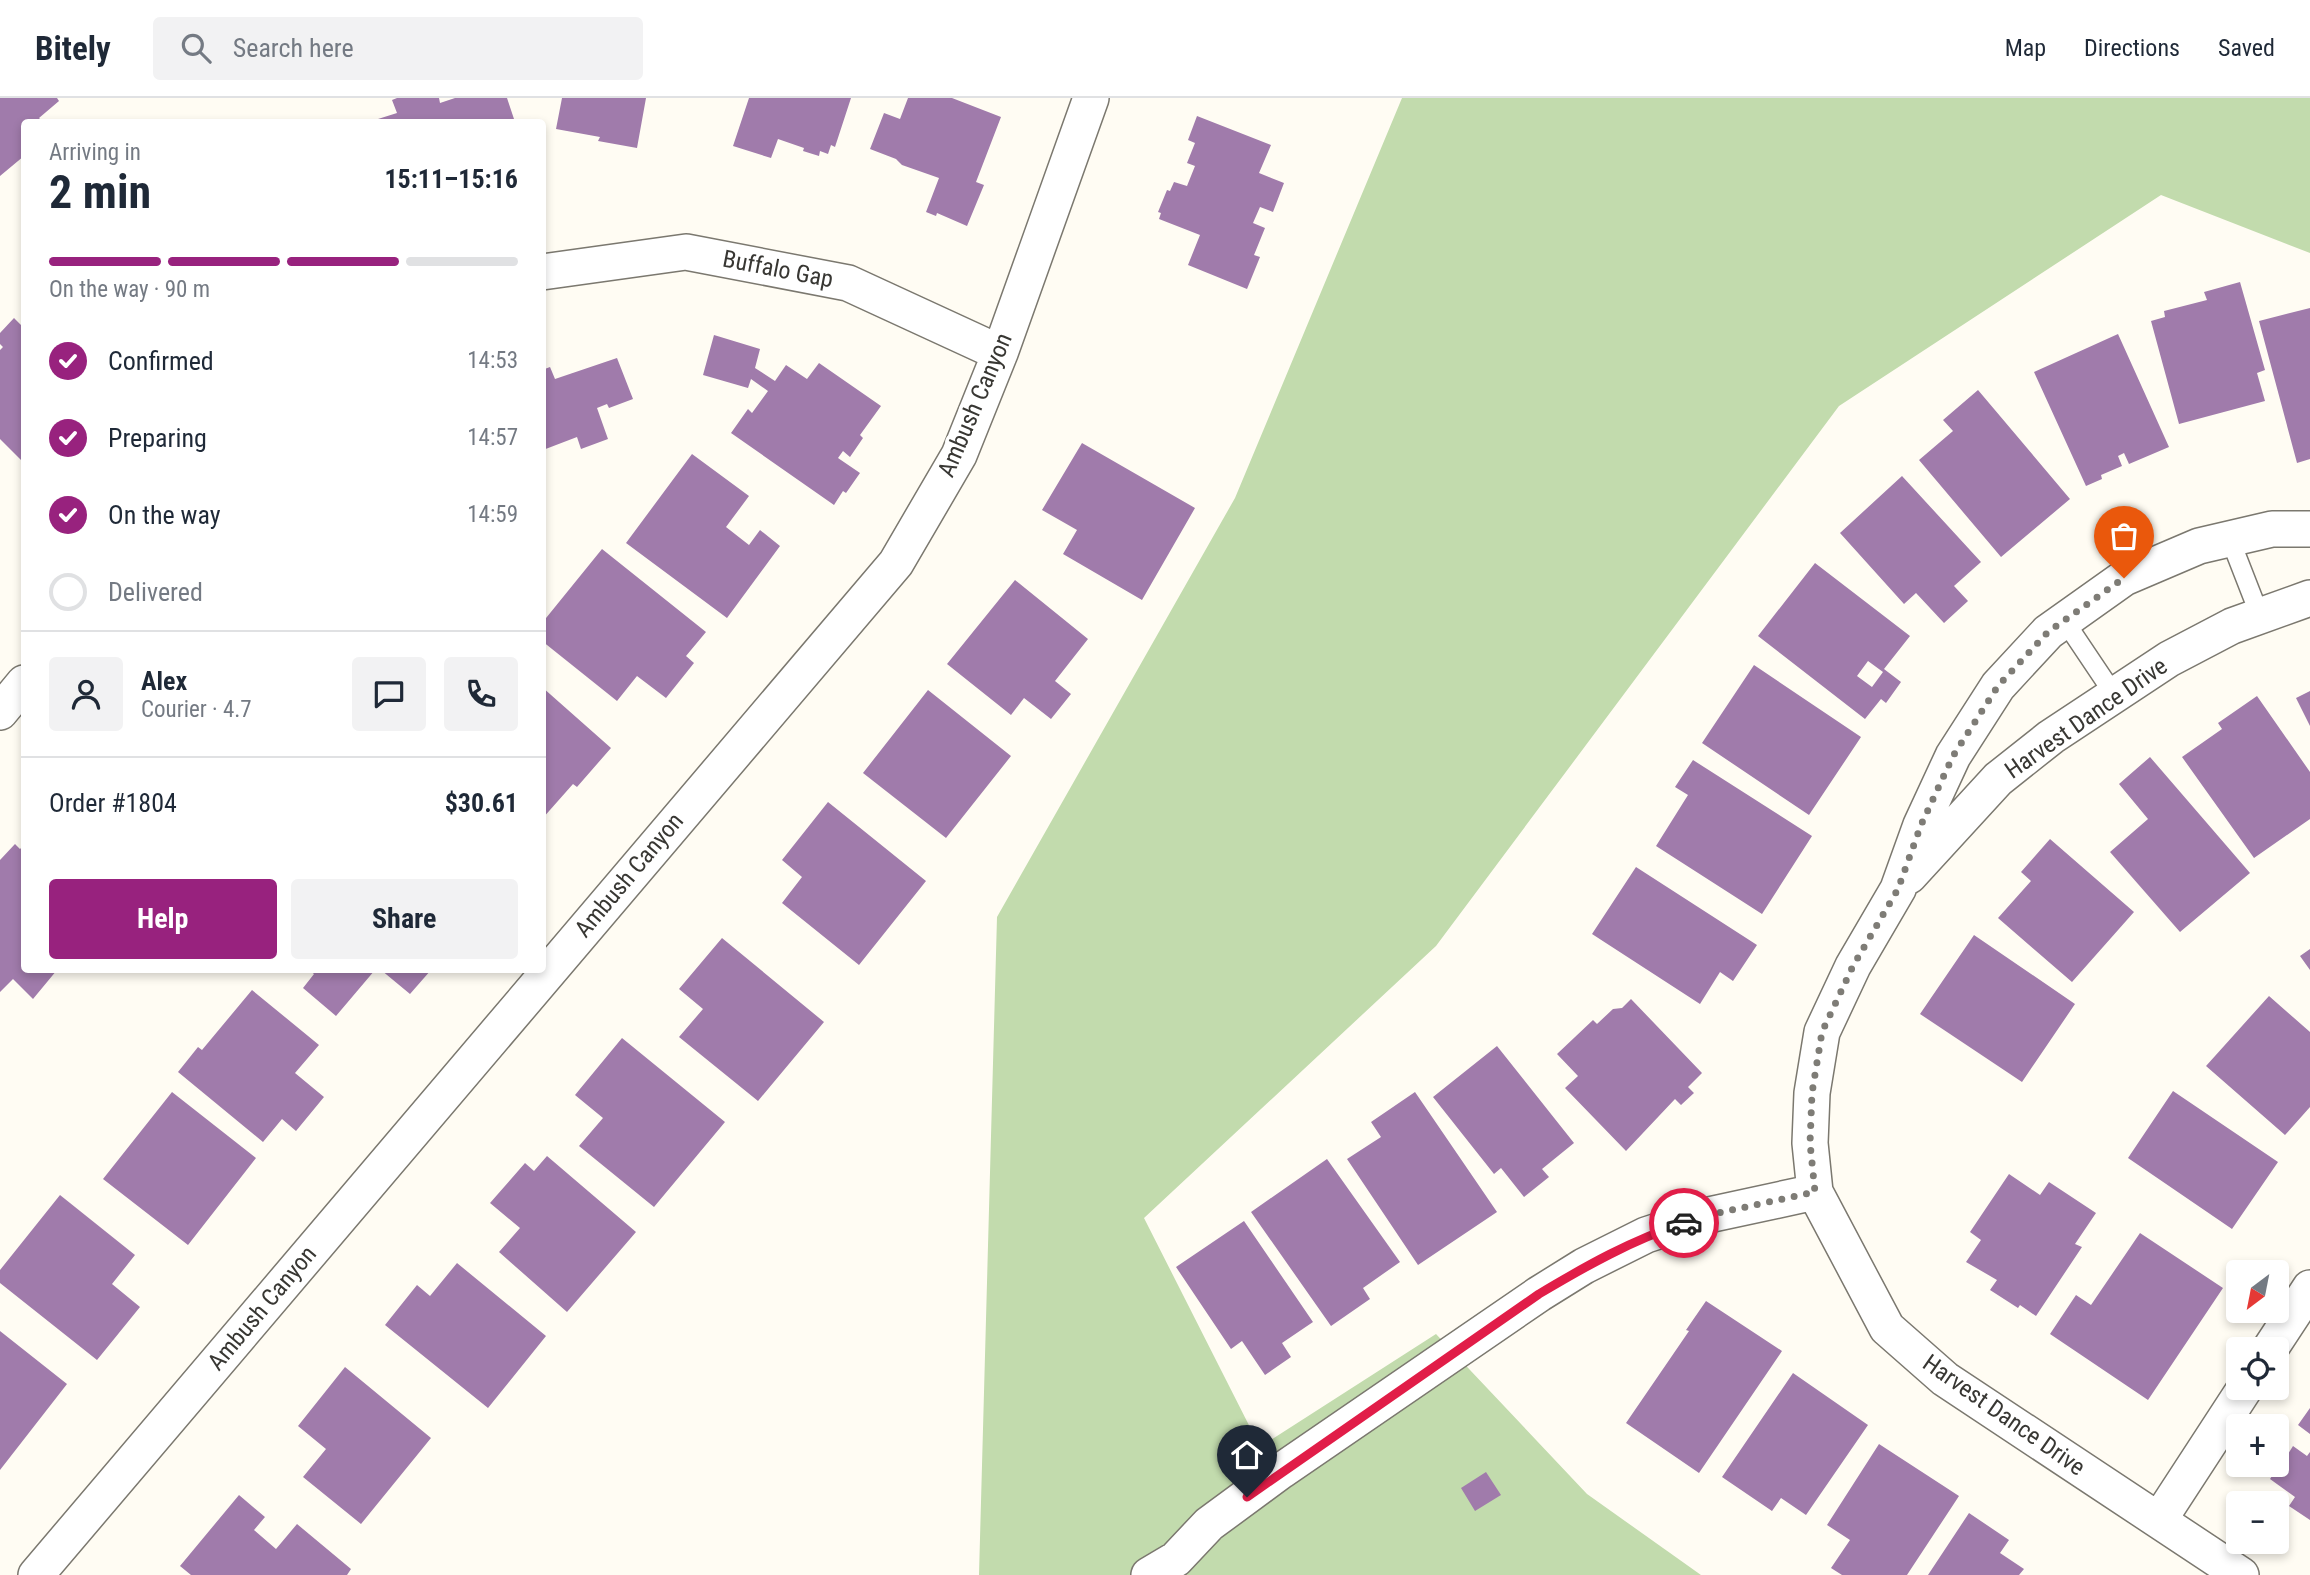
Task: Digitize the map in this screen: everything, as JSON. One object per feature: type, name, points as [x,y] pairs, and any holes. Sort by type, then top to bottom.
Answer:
[{"type":"street","name":"Ambush Canyon","points":[[36,1575],[895,563],[959,455],[1000,353],[1091,98]]},
{"type":"street","name":"Buffalo Gap","points":[[546,271],[686,252],[848,282],[1000,353]]},
{"type":"street","name":"Harvest Dance Drive","points":[[2241,1575],[1945,1379],[1887,1328],[1815,1192],[1810,1143],[1812,1093],[1822,1032],[1853,966],[1898,889],[1921,825],[1953,756],[1998,686],[2048,632],[2124,578],[2199,546],[2272,529],[2310,529]]},
{"type":"street","name":"Harvest Dance Drive","points":[[1898,889],[1998,779],[2051,737],[2169,659],[2232,626],[2310,598]]},
{"type":"street","points":[[0,712],[21,687]]},
{"type":"street","points":[[1166,1570],[1209,1524],[1281,1471],[1584,1266],[1646,1236],[1704,1216],[1815,1192]]},
{"type":"street","points":[[2278,1337],[2310,1288]]},
{"type":"street","points":[[2159,1520],[2237,1400]]},
{"type":"lane","points":[[2230,539],[2260,616]]},
{"type":"lane","points":[[2064,620],[2115,696]]},
{"type":"green space","points":[[1402,98],[2310,98],[2310,253],[2161,195],[1839,406],[1436,946],[1144,1218],[1260,1447],[1436,1334],[1587,1494],[1701,1575],[979,1575],[997,917],[1235,498]]},
{"type":"building","points":[[0,98],[57,98],[59,101],[40,119],[21,119],[21,158],[0,176]]},
{"type":"building","points":[[439,98],[440,103],[455,98],[507,98],[514,119],[378,119],[397,113],[392,100]]},
{"type":"building","points":[[562,98],[646,98],[637,148],[598,141],[600,137],[556,129]]},
{"type":"building","points":[[749,98],[851,98],[835,147],[831,145],[828,154],[820,151],[819,156],[778,139],[771,158],[733,146]]},
{"type":"building","points":[[908,98],[952,98],[1001,117],[976,182],[984,185],[967,226],[937,213],[936,216],[926,212],[939,178],[902,165],[896,159],[870,149],[884,113],[900,119]]},
{"type":"building","points":[[1197,116],[1271,145],[1259,173],[1284,183],[1273,212],[1260,207],[1253,223],[1265,228],[1254,255],[1260,257],[1247,289],[1188,265],[1200,235],[1159,219],[1161,213],[1158,212],[1167,190],[1170,191],[1174,182],[1187,186],[1195,166],[1187,163],[1195,143],[1188,140]]},
{"type":"building","points":[[2240,282],[2265,370],[2257,373],[2265,401],[2179,424],[2151,321],[2165,317],[2164,311],[2207,300],[2204,292]]},
{"type":"building","points":[[2310,308],[2310,459],[2297,463],[2259,321]]},
{"type":"building","points":[[14,318],[21,325],[21,460],[0,439],[0,350],[3,347],[0,344],[0,333]]},
{"type":"building","points":[[2118,334],[2169,447],[2129,464],[2124,453],[2118,456],[2122,466],[2101,475],[2102,479],[2086,486],[2034,372]]},
{"type":"building","points":[[714,335],[760,349],[755,368],[775,381],[786,365],[807,379],[819,363],[881,406],[860,435],[863,438],[850,457],[843,451],[838,458],[860,473],[834,505],[731,433],[748,409],[752,413],[768,391],[751,379],[748,388],[703,375]]},
{"type":"building","points":[[617,358],[633,399],[609,408],[607,404],[597,408],[608,439],[581,449],[577,437],[546,449],[546,368],[550,367],[555,379]]},
{"type":"building","points":[[1978,390],[2070,499],[2001,557],[1919,460],[1953,431],[1943,420]]},
{"type":"building","points":[[1082,443],[1195,508],[1142,600],[1063,554],[1077,530],[1042,510]]},
{"type":"building","points":[[692,454],[749,496],[726,527],[749,545],[760,530],[780,546],[727,618],[626,543]]},
{"type":"building","points":[[1902,476],[1981,562],[1954,586],[1968,601],[1944,623],[1916,593],[1904,604],[1840,533]]},
{"type":"building","points":[[602,549],[706,632],[686,656],[694,663],[666,698],[637,676],[617,701],[546,644],[546,618]]},
{"type":"building","points":[[1815,563],[1910,636],[1884,669],[1901,682],[1886,703],[1881,699],[1865,719],[1758,636]],"holes":[[[1868,661],[1883,672],[1872,687],[1857,676]]]},
{"type":"building","points":[[1015,580],[1088,639],[1055,681],[1071,694],[1051,719],[1024,698],[1011,715],[947,664]]},
{"type":"building","points":[[1754,665],[1861,737],[1809,815],[1702,743]]},
{"type":"building","points":[[928,690],[1011,756],[946,838],[863,773]]},
{"type":"building","points":[[546,691],[611,748],[577,787],[573,784],[546,814]]},
{"type":"building","points":[[2310,691],[2310,726],[2296,698]]},
{"type":"building","points":[[2257,696],[2310,772],[2310,819],[2254,858],[2182,757],[2222,729],[2218,723]]},
{"type":"building","points":[[2150,757],[2250,873],[2180,932],[2110,852],[2148,819],[2119,784]]},
{"type":"building","points":[[1693,760],[1812,836],[1762,914],[1656,846],[1688,795],[1675,787]]},
{"type":"building","points":[[828,802],[926,881],[859,965],[782,903],[802,877],[782,860]]},
{"type":"building","points":[[2050,839],[2134,912],[2072,982],[1998,918],[2031,881],[2021,872]]},
{"type":"building","points":[[15,844],[21,848],[21,973],[55,973],[33,999],[13,979],[0,992],[0,860]]},
{"type":"building","points":[[1636,867],[1757,945],[1733,981],[1720,972],[1700,1004],[1592,934]]},
{"type":"building","points":[[1974,935],[2075,1004],[2022,1082],[1920,1014]]},
{"type":"building","points":[[722,938],[824,1022],[758,1101],[679,1037],[703,1009],[679,989]]},
{"type":"building","points":[[2310,949],[2310,970],[2300,956]]},
{"type":"building","points":[[372,973],[336,1016],[303,988],[314,974]]},
{"type":"building","points":[[385,973],[428,973],[410,994]]},
{"type":"building","points":[[252,990],[319,1045],[295,1073],[324,1097],[296,1131],[282,1119],[263,1142],[178,1072],[198,1047],[202,1050]]},
{"type":"building","points":[[2269,996],[2310,1032],[2310,1107],[2285,1135],[2206,1066]]},
{"type":"building","points":[[1631,999],[1702,1073],[1688,1087],[1694,1093],[1681,1105],[1675,1099],[1626,1151],[1565,1088],[1578,1076],[1557,1054],[1593,1020],[1597,1024],[1613,1009],[1622,1008]]},
{"type":"building","points":[[622,1038],[725,1122],[654,1207],[579,1146],[603,1118],[575,1095]]},
{"type":"building","points":[[1497,1046],[1574,1143],[1542,1169],[1549,1177],[1524,1197],[1501,1168],[1494,1174],[1433,1097]]},
{"type":"building","points":[[2173,1091],[2278,1162],[2232,1229],[2128,1158]]},
{"type":"building","points":[[172,1092],[256,1158],[188,1245],[103,1179]]},
{"type":"building","points":[[1415,1092],[1497,1212],[1418,1265],[1347,1159],[1381,1137],[1371,1122]]},
{"type":"building","points":[[547,1156],[636,1232],[567,1312],[499,1252],[520,1228],[490,1203],[525,1163],[534,1171]]},
{"type":"building","points":[[1327,1159],[1400,1262],[1363,1288],[1370,1299],[1331,1326],[1251,1212]]},
{"type":"building","points":[[2009,1174],[2040,1195],[2049,1182],[2096,1213],[2075,1244],[2082,1247],[2036,1316],[1990,1290],[1997,1280],[1966,1262],[1981,1240],[1970,1232]]},
{"type":"building","points":[[60,1195],[135,1255],[112,1284],[140,1307],[97,1360],[0,1283],[0,1270]]},
{"type":"building","points":[[1244,1221],[1313,1322],[1282,1343],[1291,1357],[1265,1375],[1242,1341],[1231,1349],[1176,1267]]},
{"type":"building","points":[[2140,1233],[2223,1288],[2148,1400],[2050,1334],[2076,1295],[2091,1305]]},
{"type":"building","points":[[457,1263],[546,1336],[488,1408],[385,1325],[417,1285],[430,1296]]},
{"type":"building","points":[[1706,1301],[1782,1351],[1699,1473],[1626,1423],[1689,1331],[1686,1330]]},
{"type":"building","points":[[0,1331],[67,1384],[0,1470]]},
{"type":"building","points":[[345,1367],[431,1438],[361,1524],[303,1477],[326,1449],[298,1426]]},
{"type":"building","points":[[1793,1373],[1868,1425],[1806,1515],[1781,1498],[1772,1511],[1722,1477]]},
{"type":"building","points":[[2310,1408],[2310,1434],[2298,1425]]},
{"type":"building","points":[[1879,1444],[1959,1496],[1907,1575],[1842,1575],[1831,1568],[1850,1540],[1827,1525]]},
{"type":"building","points":[[2293,1446],[2307,1456],[2310,1452],[2310,1520],[2289,1506],[2295,1497],[2270,1479],[2289,1477],[2289,1452]]},
{"type":"building","points":[[1486,1472],[1501,1495],[1475,1511],[1461,1488]]},
{"type":"building","points":[[239,1495],[265,1517],[254,1530],[276,1549],[297,1524],[351,1569],[347,1575],[191,1575],[180,1566]]},
{"type":"building","points":[[1969,1513],[2009,1540],[2000,1553],[2024,1569],[2019,1575],[1928,1575]]},
{"type":"way so far","points":[[1684,1223],[1704,1216],[1815,1192],[1810,1143],[1812,1093],[1822,1032],[1853,966],[1898,889],[1921,825],[1953,756],[1998,686],[2048,632],[2124,578]]},
{"type":"route","points":[[1247,1497],[1539,1294],[1584,1266],[1646,1236],[1684,1223]]}]
